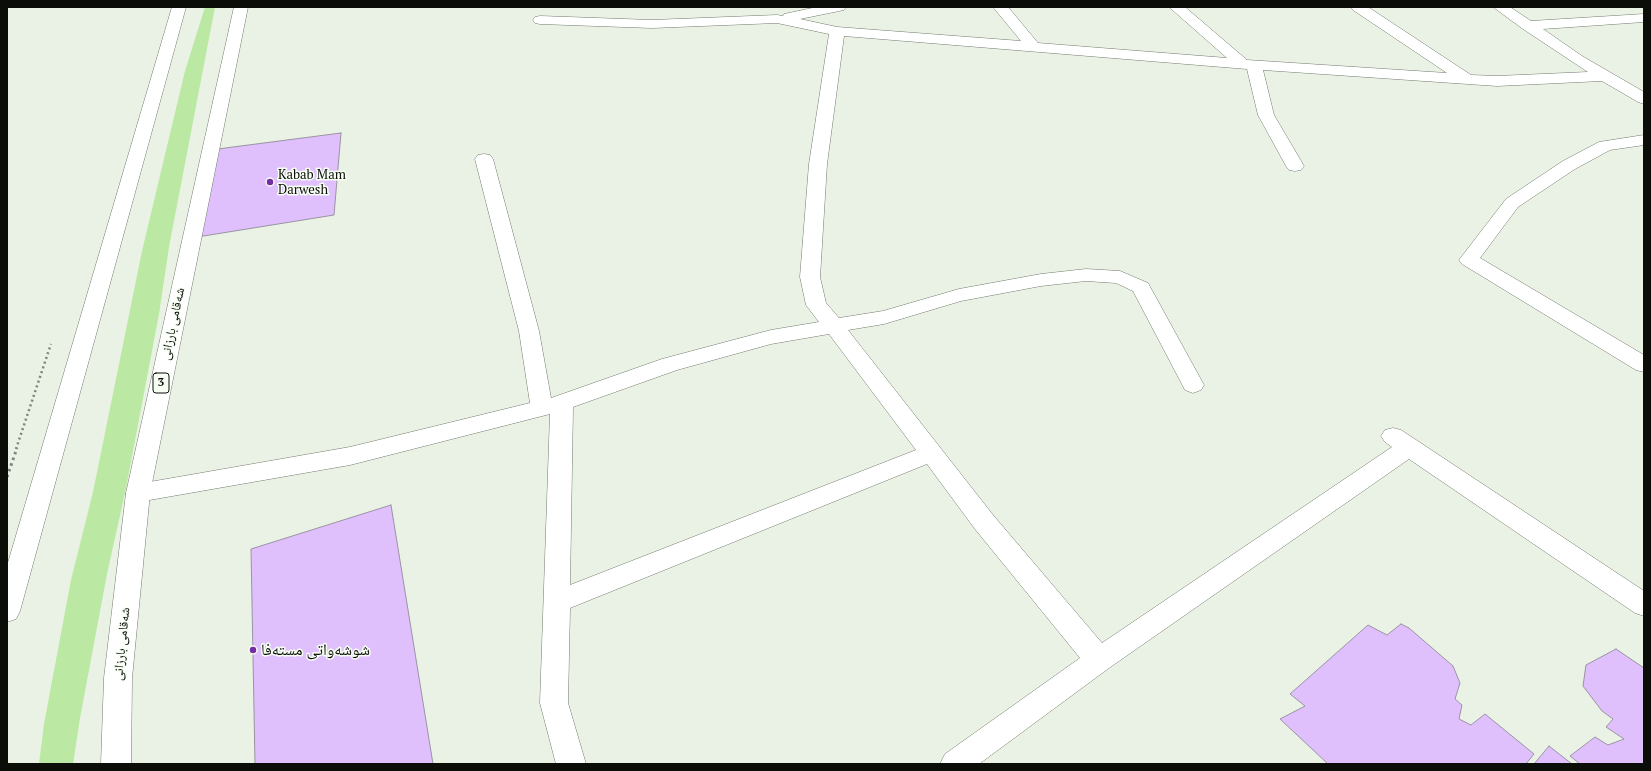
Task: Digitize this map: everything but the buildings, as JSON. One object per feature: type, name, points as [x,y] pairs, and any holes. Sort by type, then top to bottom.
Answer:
[{"type":"main road","points":[[7,611],[179,7]]},
{"type":"main road","name":"شەقامی بارزانی","points":[[116,764],[118,678],[138,493],[241,7]]},
{"type":"main road","points":[[540,20],[652,24],[839,7]]},
{"type":"main road","points":[[1000,7],[1033,48]]},
{"type":"main road","points":[[1176,7],[1249,65],[1257,81],[1266,115],[1295,166]]},
{"type":"main road","points":[[1358,7],[1468,79]]},
{"type":"main road","points":[[1500,7],[1644,99]]},
{"type":"main road","points":[[773,13],[837,32],[1249,65],[1497,81],[1606,76]]},
{"type":"main road","points":[[1528,26],[1644,18]]},
{"type":"main road","points":[[837,32],[818,164],[810,277],[816,305],[834,326],[984,522],[1099,660]]},
{"type":"main road","points":[[1644,140],[1605,146],[1569,165],[1512,203],[1469,260],[1635,349],[1644,365]]},
{"type":"main road","points":[[484,159],[529,331],[552,405],[556,602],[554,703],[571,764]]},
{"type":"main road","points":[[138,493],[350,456],[552,405],[670,364],[771,337],[884,317],[959,295],[1040,280],[1086,275],[1120,276],[1141,287],[1193,385]]},
{"type":"main road","points":[[955,764],[1401,441],[1644,605]]},
{"type":"main road","points":[[556,602],[931,453]]},
{"type":"green space","points":[[205,7],[215,7],[169,247],[159,314],[126,488],[107,574],[80,718],[73,764],[39,764],[44,724],[71,580],[93,492],[142,251],[185,71]]},
{"type":"place","name":"Kabab Mam Darwesh","points":[[270,182]]},
{"type":"place","name":"شوشەواتی مستەفا","points":[[253,650]]}]
